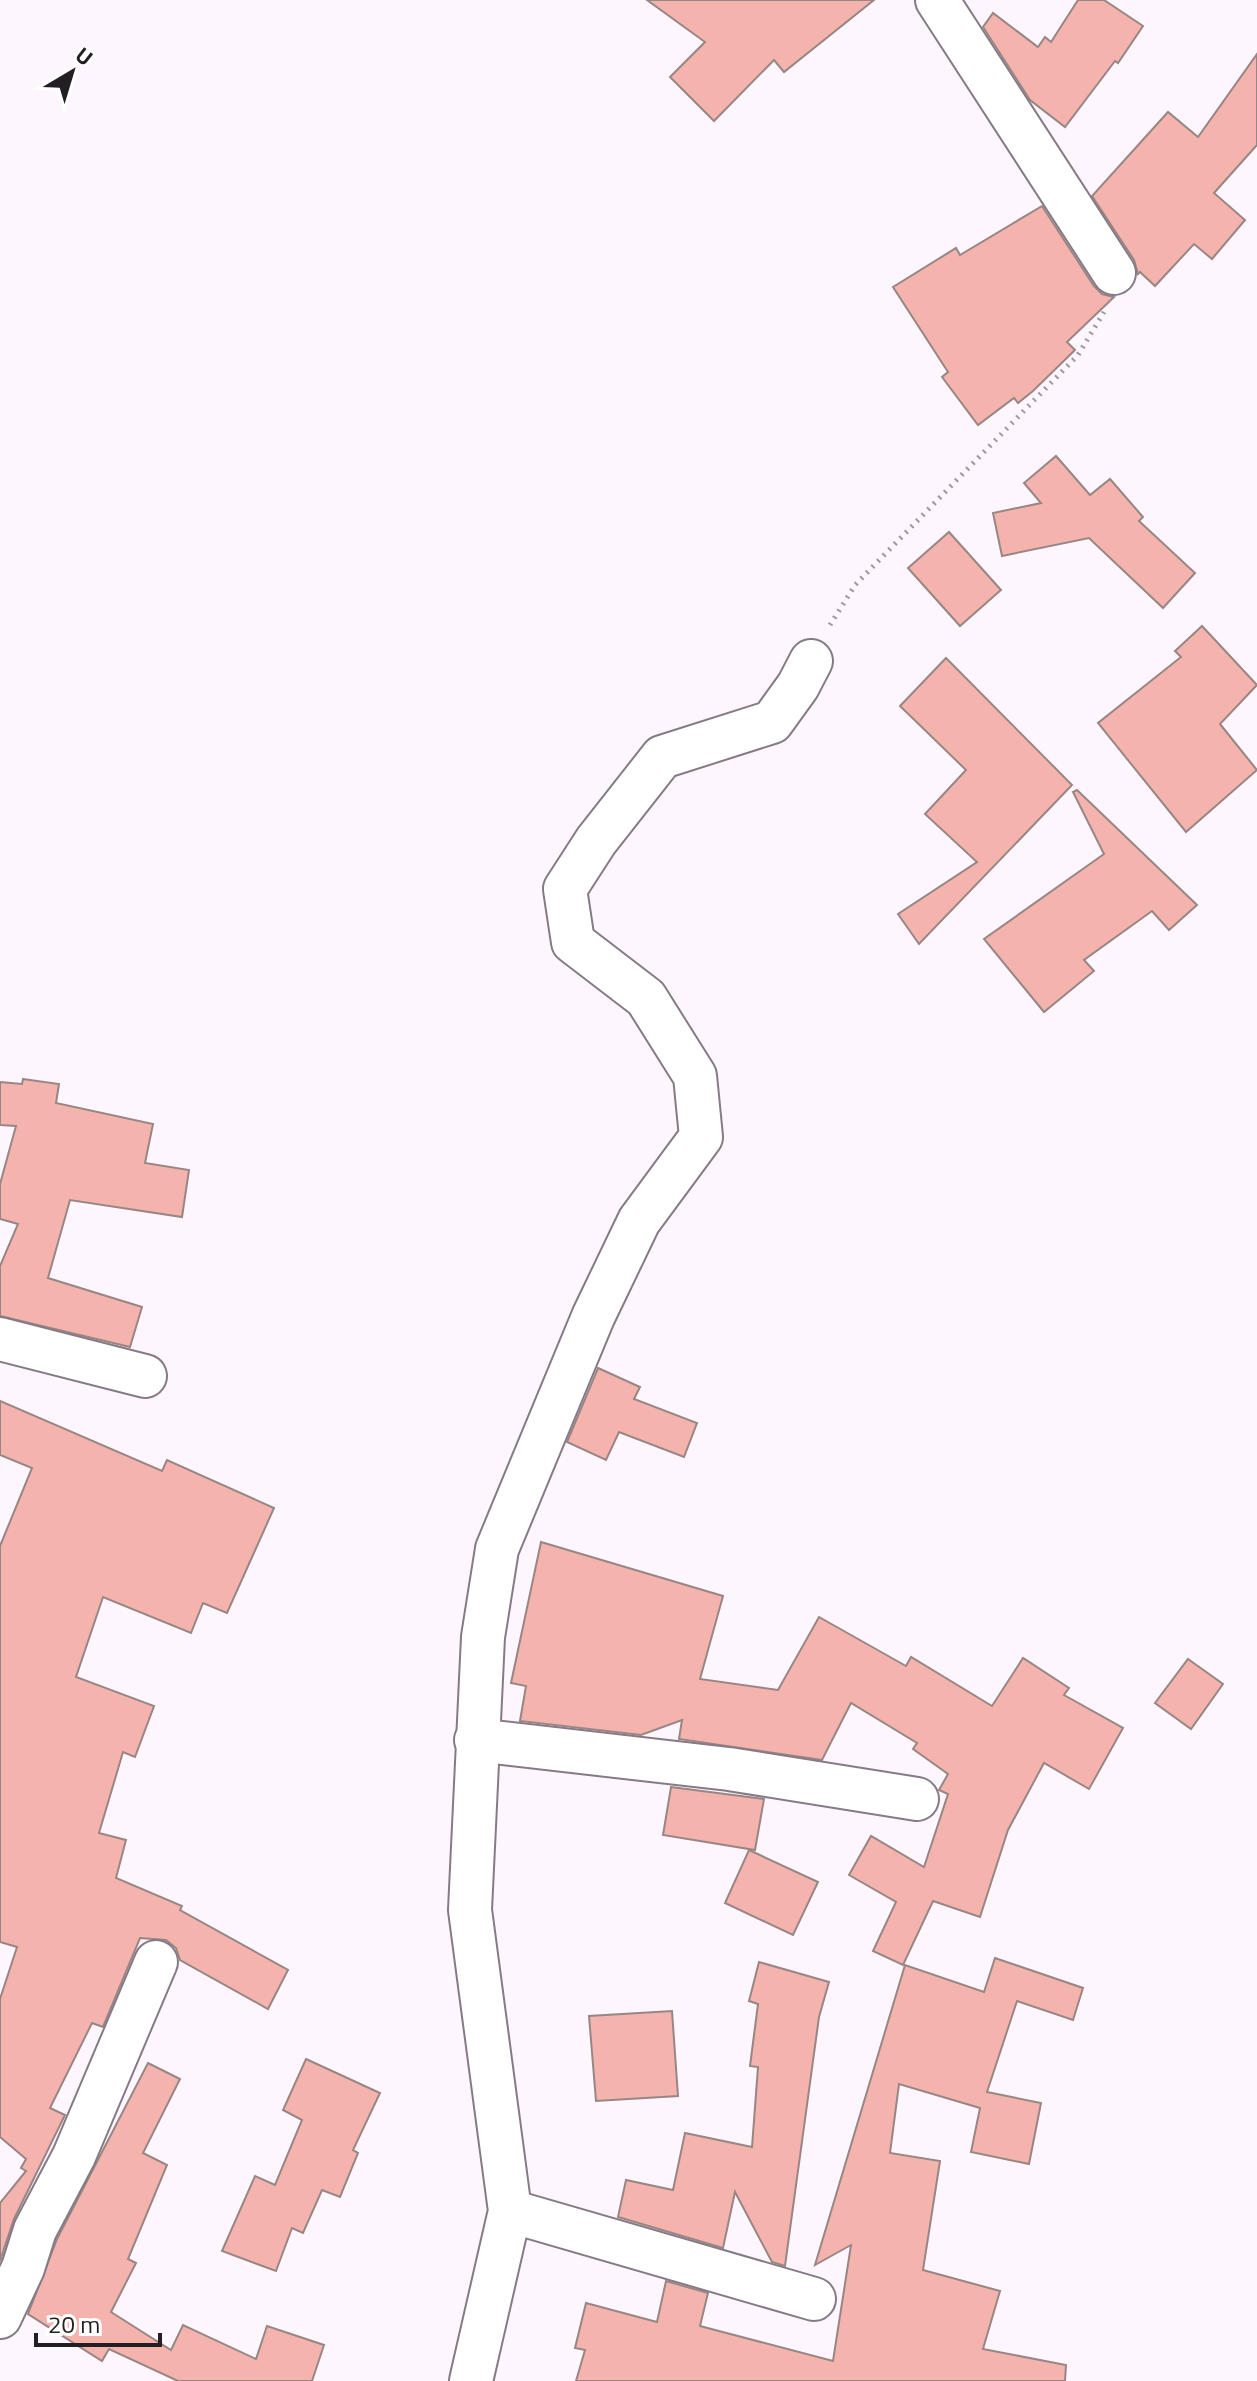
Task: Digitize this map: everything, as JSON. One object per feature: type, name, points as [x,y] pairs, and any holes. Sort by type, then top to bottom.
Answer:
[{"type":"street","points":[[937,0],[1114,273]]},
{"type":"street","points":[[471,2381],[510,2211],[470,1910],[483,1637],[497,1549],[593,1317],[639,1221],[701,1137],[695,1076],[646,998],[573,942],[565,889],[596,841],[662,757],[772,722],[811,661]]},
{"type":"street","points":[[0,1339],[145,1376]]},
{"type":"street","points":[[476,1740],[729,1769],[917,1799]]},
{"type":"street","points":[[0,2317],[23,2268],[35,2230],[74,2156],[156,1962]]},
{"type":"street","points":[[510,2211],[814,2299]]},
{"type":"path","points":[[811,661],[855,585],[1078,355],[1109,304],[1114,273]]},
{"type":"building","points":[[647,0],[874,0],[784,72],[774,60],[714,121],[670,77],[705,42]]},
{"type":"building","points":[[1078,0],[1104,0],[1143,26],[1118,63],[1115,61],[1065,127],[1030,100],[983,27],[993,13],[1038,47],[1045,37],[1051,42]]},
{"type":"building","points":[[1257,54],[1257,145],[1214,193],[1245,220],[1212,259],[1194,244],[1155,286],[1140,272],[1138,274],[1134,260],[1092,196],[1168,112],[1198,137]]},
{"type":"building","points":[[1042,206],[1094,286],[1102,294],[1114,297],[1067,342],[1075,350],[1033,391],[1018,403],[1014,398],[978,425],[942,377],[948,372],[893,287],[956,248],[960,255]]},
{"type":"building","points":[[1056,456],[1090,495],[1110,479],[1143,517],[1139,521],[1195,573],[1163,608],[1089,538],[1002,556],[993,513],[1041,503],[1024,483]]},
{"type":"building","points":[[949,532],[1001,590],[960,626],[908,568]]},
{"type":"building","points":[[1202,626],[1257,685],[1220,724],[1257,770],[1186,832],[1098,723],[1181,657],[1175,651]]},
{"type":"building","points":[[946,658],[1072,785],[919,944],[898,914],[977,862],[925,814],[966,770],[900,706]]},
{"type":"building","points":[[1077,790],[1197,905],[1169,930],[1152,911],[1084,960],[1094,971],[1044,1012],[984,939],[1104,854],[1073,792]]},
{"type":"building","points":[[23,1079],[59,1084],[56,1103],[153,1124],[145,1163],[189,1170],[182,1217],[70,1200],[48,1278],[142,1307],[130,1347],[0,1316],[0,1266],[18,1224],[0,1219],[0,1184],[16,1126],[0,1125],[0,1082],[22,1084]]},
{"type":"building","points":[[598,1368],[640,1387],[634,1399],[697,1423],[684,1457],[619,1432],[606,1460],[567,1442]]},
{"type":"building","points":[[0,1401],[162,1471],[167,1460],[274,1508],[227,1613],[203,1603],[191,1633],[103,1597],[76,1677],[154,1706],[135,1757],[123,1752],[99,1833],[126,1840],[116,1878],[182,1906],[180,1910],[288,1970],[268,2009],[180,1960],[176,1948],[166,1940],[140,1938],[103,2027],[92,2023],[50,2108],[65,2115],[14,2219],[0,2261],[0,2203],[26,2171],[21,2168],[26,2159],[0,2137],[0,1999],[17,1947],[0,1942],[0,1546],[32,1468],[0,1455]]},
{"type":"building","points":[[541,1542],[723,1596],[700,1679],[778,1690],[819,1617],[906,1666],[911,1657],[992,1706],[1023,1658],[1069,1688],[1064,1695],[1123,1728],[1089,1789],[1044,1763],[1008,1830],[980,1917],[933,1901],[903,1965],[873,1951],[896,1902],[849,1875],[871,1836],[924,1867],[948,1794],[939,1790],[948,1774],[913,1749],[917,1743],[851,1703],[822,1760],[679,1739],[682,1720],[641,1735],[520,1721],[526,1686],[511,1683]]},
{"type":"building","points":[[1188,1659],[1223,1684],[1191,1729],[1155,1703]]},
{"type":"building","points":[[671,1787],[764,1799],[755,1850],[663,1835]]},
{"type":"building","points":[[749,1850],[818,1882],[793,1935],[725,1903]]},
{"type":"building","points":[[995,1958],[1083,1988],[1073,2020],[1017,2001],[987,2092],[1041,2103],[1029,2164],[971,2152],[980,2108],[899,2084],[890,2153],[940,2161],[923,2270],[1000,2291],[983,2349],[1066,2365],[1065,2381],[576,2381],[585,2350],[575,2348],[586,2303],[657,2322],[666,2281],[708,2293],[700,2326],[833,2361],[851,2245],[815,2265],[905,1965],[984,1992]]},
{"type":"building","points":[[759,1962],[829,1982],[819,2017],[785,2266],[772,2262],[735,2192],[723,2248],[618,2217],[626,2180],[673,2190],[685,2133],[752,2147],[758,2067],[750,2066],[758,2004],[749,2001]]},
{"type":"building","points":[[672,2011],[678,2096],[596,2101],[589,2016]]},
{"type":"building","points":[[306,2059],[380,2093],[353,2150],[358,2153],[340,2197],[322,2190],[303,2233],[292,2228],[276,2271],[222,2251],[255,2176],[275,2185],[302,2120],[283,2110]]},
{"type":"building","points":[[148,2063],[180,2079],[143,2153],[167,2165],[128,2259],[136,2263],[111,2312],[171,2350],[183,2325],[256,2359],[267,2326],[324,2345],[312,2381],[178,2381],[109,2349],[102,2361],[28,2314],[57,2239]]}]
